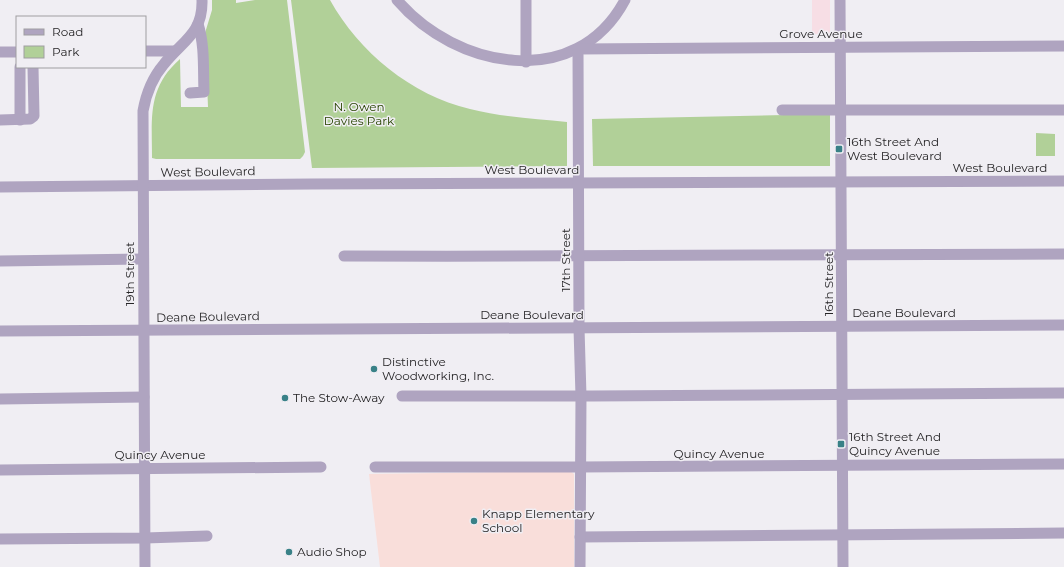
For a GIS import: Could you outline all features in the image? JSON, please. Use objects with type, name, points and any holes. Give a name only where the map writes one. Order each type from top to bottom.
[{"type":"street","name":"19th Street","points":[[145,567],[142,125],[145,103],[153,79],[162,65],[188,40],[198,24],[201,14],[202,0]]},
{"type":"street","points":[[397,0],[425,26],[451,42],[480,54],[526,62],[555,58],[578,49],[605,28],[615,17],[625,0]]},
{"type":"street","points":[[526,0],[526,62]]},
{"type":"street","name":"16th Street","points":[[840,0],[844,567]]},
{"type":"street","points":[[190,93],[204,92],[203,46],[202,36],[198,24]]},
{"type":"street","name":"Grove Avenue","points":[[578,49],[1064,46]]},
{"type":"street","name":"17th Street","points":[[578,49],[579,328],[581,396],[580,567]]},
{"type":"street","points":[[146,51],[175,51]]},
{"type":"street","points":[[0,52],[16,52]]},
{"type":"street","points":[[20,68],[20,120]]},
{"type":"street","points":[[0,120],[30,120],[34,116],[33,68]]},
{"type":"street","points":[[782,110],[1064,110]]},
{"type":"street","name":"West Boulevard","points":[[0,187],[312,184],[1064,181]]},
{"type":"street","points":[[344,256],[579,257],[842,254],[1064,254]]},
{"type":"street","points":[[0,261],[143,260]]},
{"type":"street","name":"Deane Boulevard","points":[[0,331],[1064,325]]},
{"type":"street","points":[[402,396],[1064,393]]},
{"type":"street","points":[[0,398],[144,397]]},
{"type":"street","name":"Quincy Avenue","points":[[375,467],[580,468],[1064,464]]},
{"type":"street","name":"Quincy Avenue","points":[[0,470],[320,467]]},
{"type":"street","points":[[580,537],[1064,533]]},
{"type":"street","points":[[0,539],[207,536]]},
{"type":"shaded area","points":[[812,0],[830,0],[830,34],[812,34]]},
{"type":"shaded area","name":"Knapp Elementary School","points":[[570,471],[574,474],[574,567],[380,567],[369,474]]},
{"type":"green space","points":[[212,0],[236,0],[236,3],[255,0],[287,0],[305,152],[300,159],[152,158],[152,117],[157,93],[169,70],[180,59],[181,107],[208,107],[205,33],[212,10]]},
{"type":"green space","name":"N. Owen Davies Park","points":[[291,0],[330,0],[342,19],[371,54],[407,82],[427,93],[448,102],[482,112],[567,122],[567,166],[312,168]]},
{"type":"green space","points":[[830,114],[830,166],[593,166],[592,119]]},
{"type":"green space","points":[[1036,133],[1055,134],[1055,156],[1036,156]]},
{"type":"place","name":"16th Street And West Boulevard","points":[[839,149]]},
{"type":"place","name":"Distinctive Woodworking, Inc.","points":[[374,369]]},
{"type":"place","name":"The Stow-Away","points":[[285,398]]},
{"type":"place","name":"16th Street And Quincy Avenue","points":[[841,444]]},
{"type":"place","name":"Knapp Elementary School","points":[[474,521]]},
{"type":"place","name":"Audio Shop","points":[[289,552]]}]
